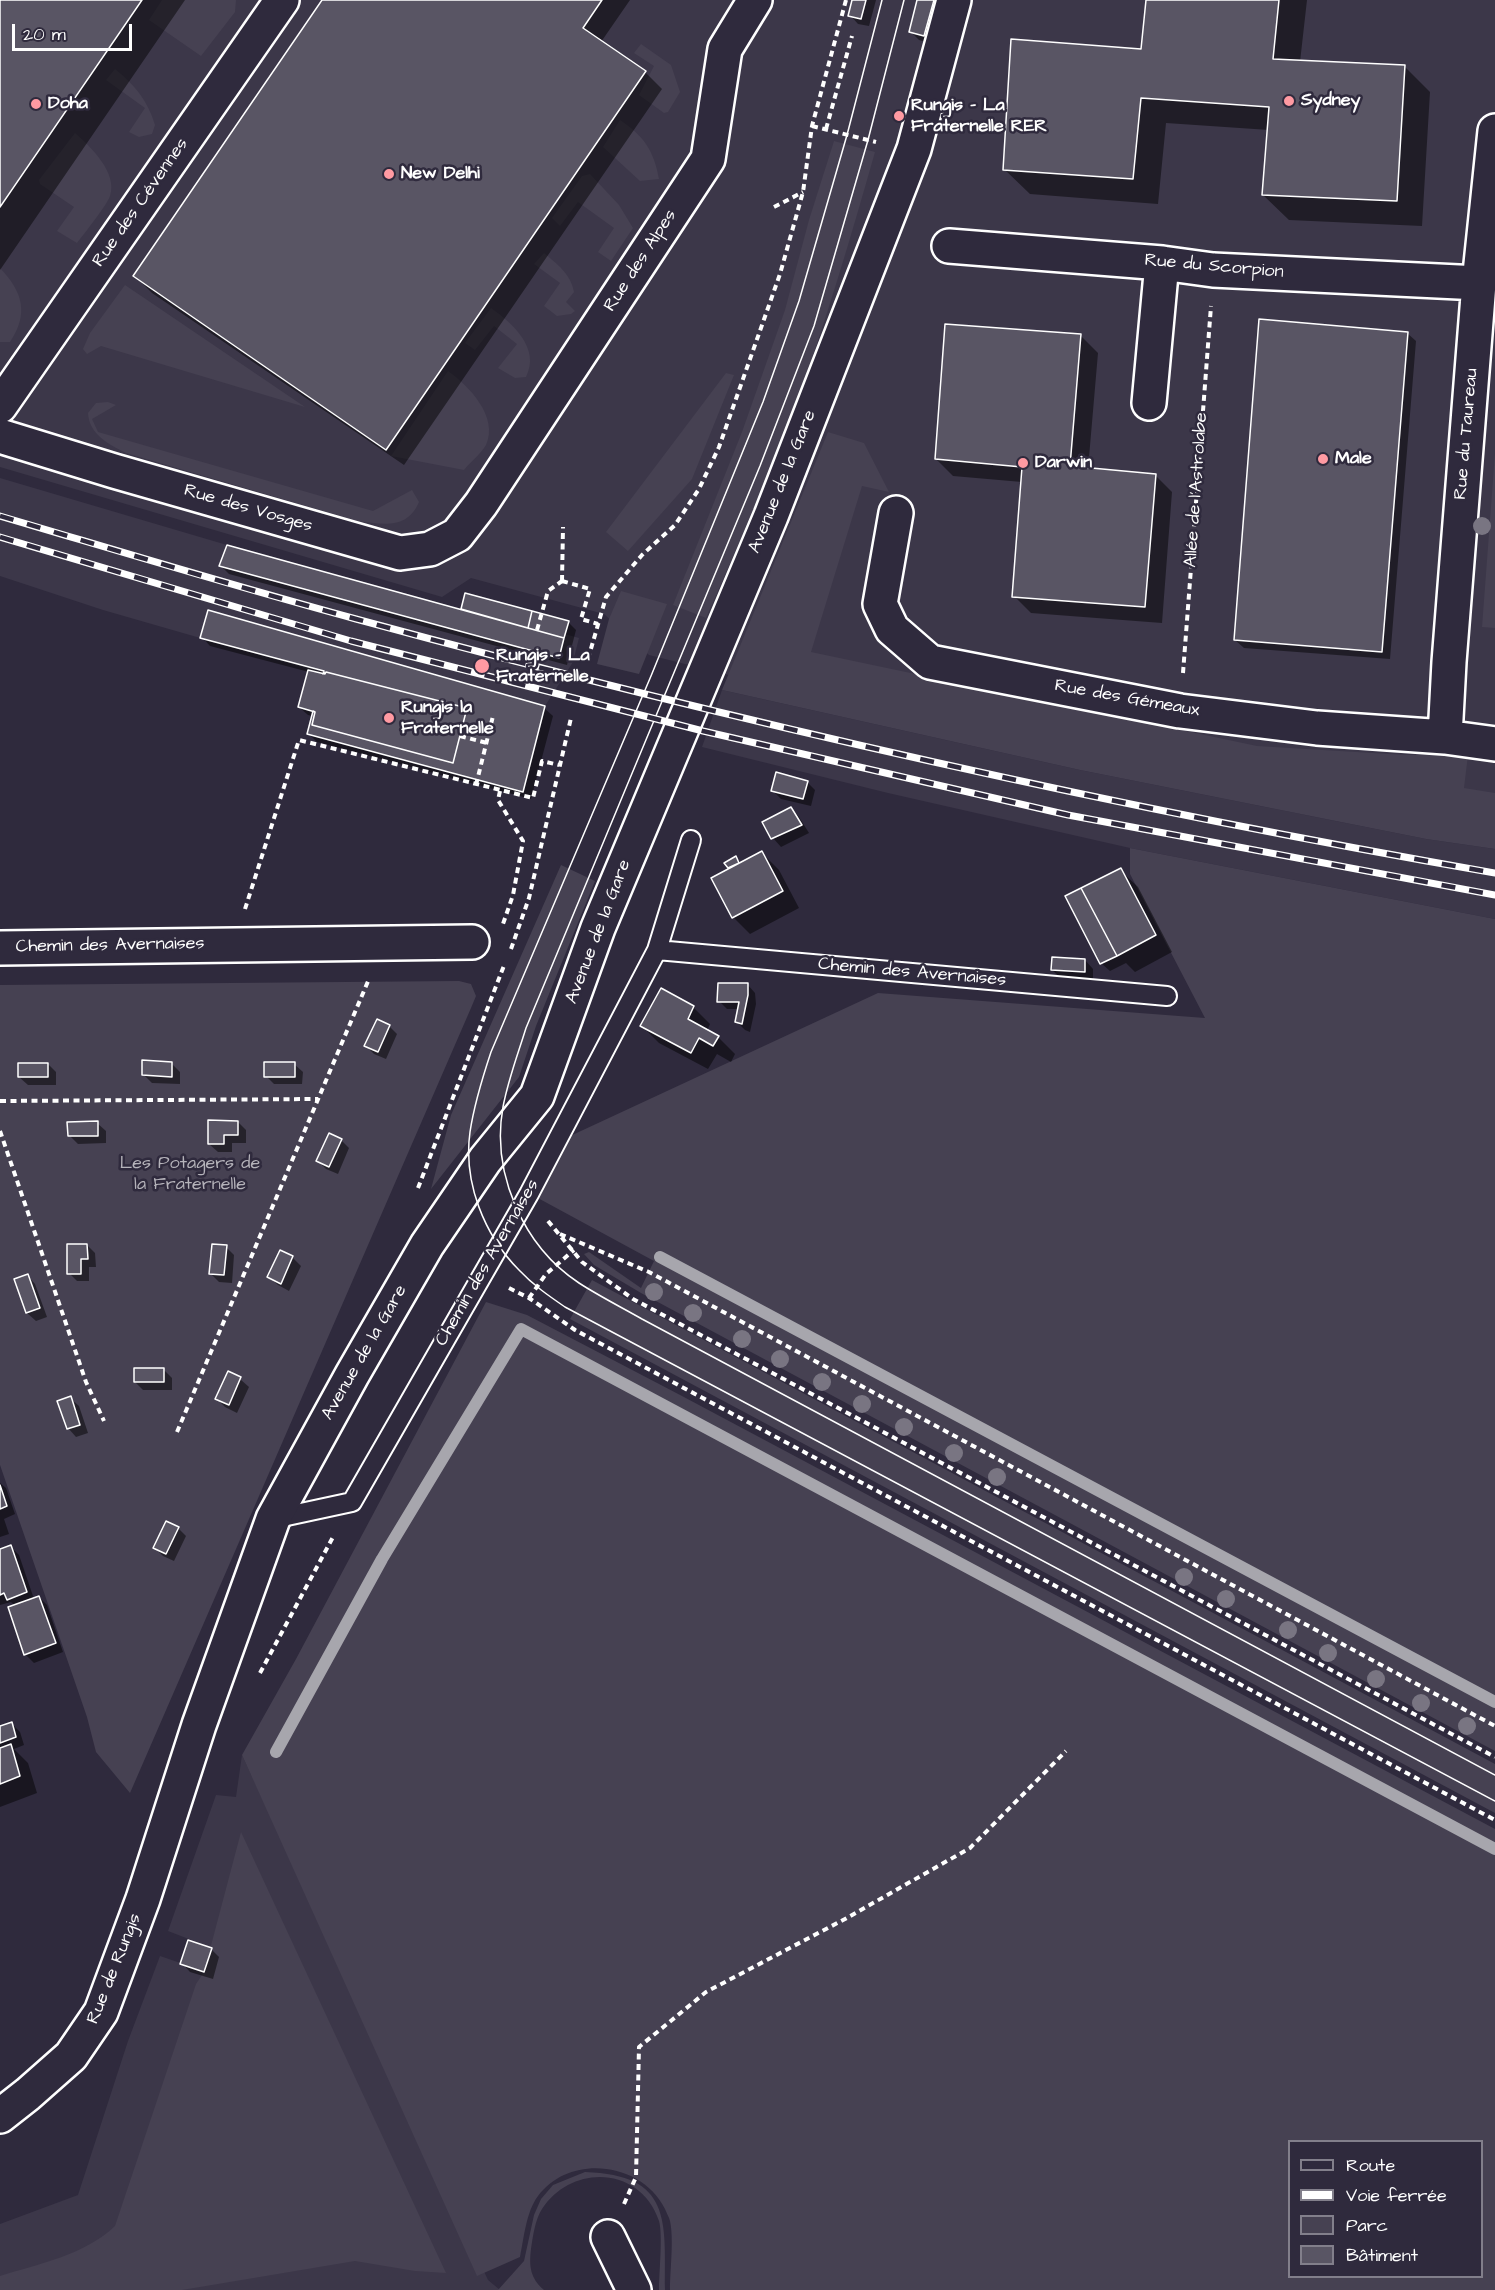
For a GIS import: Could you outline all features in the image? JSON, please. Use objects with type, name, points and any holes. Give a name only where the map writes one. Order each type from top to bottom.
[{"type":"street","name":"Rue des Cévennes","points":[[0,406],[282,0]]},
{"type":"street","name":"Rue des Alpes","points":[[481,504],[708,159],[726,49],[755,0]]},
{"type":"street","name":"Avenue de la Gare","points":[[167,1824],[199,1725],[273,1519],[427,1245],[485,1160],[537,1096],[598,928],[771,516],[914,149],[954,0]]},
{"type":"street","name":"Rue du Taureau","points":[[1445,737],[1479,283],[1495,131]]},
{"type":"street","name":"Rue du Scorpion","points":[[949,246],[1162,263],[1213,270],[1479,283]]},
{"type":"street","points":[[1149,403],[1162,263]]},
{"type":"street","name":"Rue des Vosges","points":[[0,436],[400,553],[430,549],[457,535],[481,504]]},
{"type":"street","name":"Rue des Gémeaux","points":[[896,513],[880,604],[892,629],[930,662],[1180,711],[1317,728],[1445,737],[1495,744]]},
{"type":"street","name":"Chemin des Avernaises","points":[[0,948],[472,942]]},
{"type":"street","name":"Rue de Rungis","points":[[0,2116],[71,2056],[101,2012],[143,1899],[167,1824]]},
{"type":"street","points":[[608,2237],[634,2290]]},
{"type":"lane","name":"Chemin des Avernaises","points":[[352,1502],[529,1194],[657,950],[691,840]]},
{"type":"lane","name":"Chemin des Avernaises","points":[[657,950],[1167,996]]},
{"type":"lane","points":[[273,1519],[352,1502]]},
{"type":"path","points":[[588,658],[606,597],[642,555],[675,525],[699,489],[719,447],[780,274],[803,192],[812,126],[846,0]]},
{"type":"path","points":[[826,129],[852,36]]},
{"type":"path","points":[[812,126],[885,145]]},
{"type":"path","points":[[774,207],[803,192]]},
{"type":"path","name":"Allée de l'Astrolabe","points":[[1180,711],[1213,270]]},
{"type":"path","points":[[562,527],[562,581]]},
{"type":"path","points":[[562,581],[590,589],[582,619],[598,624]]},
{"type":"path","points":[[537,630],[548,591],[562,581]]},
{"type":"path","points":[[476,785],[493,716]]},
{"type":"path","points":[[415,1195],[529,898],[571,718]]},
{"type":"path","points":[[460,736],[487,743]]},
{"type":"path","points":[[234,944],[299,740],[533,798],[542,761],[559,765]]},
{"type":"path","points":[[500,790],[498,800],[523,841],[513,895],[502,927]]},
{"type":"path","points":[[177,1432],[370,976]]},
{"type":"path","points":[[0,1101],[318,1099]]},
{"type":"path","points":[[0,1131],[86,1382],[105,1421]]},
{"type":"path","points":[[529,1194],[556,1232],[574,1250],[582,1262],[633,1299],[1495,1757]]},
{"type":"path","points":[[556,1232],[649,1272],[1495,1726]]},
{"type":"path","points":[[529,1298],[546,1274],[574,1250]]},
{"type":"path","points":[[481,1274],[529,1298],[575,1330],[1495,1820]]},
{"type":"path","points":[[256,1681],[352,1502]]},
{"type":"path","points":[[608,2237],[636,2177],[639,2047],[706,1992],[845,1919],[970,1848],[1066,1751]]},
{"type":"shaded area","points":[[0,0],[1495,0],[1495,821],[729,675],[649,655],[604,614],[471,578],[442,597],[0,467]]},
{"type":"shaded area","points":[[0,478],[227,545],[460,609],[465,593],[569,621],[565,634],[579,638],[573,662],[545,706],[523,792],[307,734],[313,711],[298,707],[308,669],[103,610],[0,576]]},
{"type":"shaded area","points":[[722,690],[1080,770],[1426,839],[1495,849],[1495,919],[1130,848],[888,793],[702,747]]},
{"type":"shaded area","points":[[242,1755],[488,2280],[500,2290],[0,2290],[0,2224],[78,2195],[128,2041],[160,1956],[204,1971],[212,1948],[168,1931],[216,1795],[236,1797]]},
{"type":"green space","points":[[162,0],[236,0],[235,12],[201,56],[149,20]]},
{"type":"green space","points":[[641,44],[671,65],[680,92],[668,112],[664,113],[639,95],[654,66],[634,53]]},
{"type":"green space","points":[[115,69],[135,87],[145,101],[155,125],[152,134],[139,137],[129,132],[145,108],[106,80]]},
{"type":"green space","points":[[620,120],[636,132],[647,145],[659,179],[640,181],[603,147]]},
{"type":"green space","points":[[75,133],[102,161],[110,178],[111,187],[105,206],[77,243],[57,231],[74,207],[40,184],[39,180]]},
{"type":"green space","points":[[834,141],[875,152],[838,279],[796,404],[764,485],[706,618],[673,605],[742,432],[785,310],[809,220]]},
{"type":"green space","points":[[590,174],[619,205],[633,228],[611,261],[598,252],[614,228],[578,202],[560,226],[552,218],[582,176]]},
{"type":"green space","points":[[544,253],[563,270],[570,280],[574,292],[566,302],[575,311],[571,314],[557,316],[544,306],[560,283],[534,264]]},
{"type":"green space","points":[[0,268],[14,286],[21,304],[20,322],[10,342],[0,342]]},
{"type":"green space","points":[[125,285],[305,407],[101,346],[87,354],[83,349],[90,333]]},
{"type":"green space","points":[[491,308],[515,329],[527,346],[530,366],[526,377],[515,378],[498,368],[517,344],[494,326],[475,350],[465,343]]},
{"type":"green space","points":[[448,371],[473,394],[485,413],[489,434],[484,448],[464,470],[391,456]]},
{"type":"green space","points":[[726,373],[734,375],[692,479],[628,551],[606,532]]},
{"type":"green space","points":[[108,402],[116,405],[92,419],[98,432],[373,511],[412,490],[419,502],[414,511],[401,521],[385,524],[357,521],[126,453],[101,438],[89,420],[88,413],[96,403]]},
{"type":"green space","points":[[828,432],[864,443],[889,492],[862,486],[811,652],[1257,746],[1406,755],[1468,755],[1464,788],[1495,793],[1495,849],[1426,839],[1080,770],[722,690]]},
{"type":"green space","points":[[1495,453],[1495,628],[1482,627]]},
{"type":"green space","points":[[621,591],[667,604],[639,674],[597,664],[609,619]]},
{"type":"green space","points":[[1130,848],[1495,919],[1495,1751],[641,1293],[594,1265],[584,1254],[589,1252],[641,1288],[654,1261],[536,1197],[568,1137],[878,993],[1205,1018],[1130,874]]},
{"type":"green space","points":[[561,865],[595,881],[536,1026],[519,1077],[431,1189],[451,1115]]},
{"type":"green space","name":"Les Potagers de la Fraternelle","points":[[459,981],[471,984],[476,996],[130,1793],[96,1752],[87,1717],[0,1465],[0,985]]},
{"type":"green space","points":[[592,1280],[1495,1764],[1495,1813],[570,1319]]},
{"type":"green space","points":[[486,1302],[527,1315],[1495,1829],[1495,2290],[670,2290],[672,2237],[670,2221],[665,2209],[654,2193],[640,2181],[623,2173],[605,2169],[586,2169],[568,2173],[552,2182],[534,2202],[526,2225],[520,2257],[477,2276],[242,1755],[296,1659]]},
{"type":"green space","points":[[241,1832],[446,2273],[415,2271],[355,2261],[182,2290],[0,2290],[0,2276],[45,2263],[75,2251],[103,2236],[115,2226],[196,1984],[204,1972]]},
{"type":"green space","points":[[585,2172],[613,2175],[634,2182],[649,2192],[658,2206],[663,2223],[665,2290],[659,2290],[660,2227],[650,2203],[637,2189],[622,2181],[605,2177],[587,2178],[570,2184],[555,2194],[542,2209],[536,2223],[530,2261],[533,2276],[544,2290],[498,2290],[524,2261],[534,2215],[541,2199],[553,2185]]},
{"type":"building","name":"Doha","points":[[0,0],[142,0],[0,207]]},
{"type":"building","name":"New Delhi","points":[[322,0],[602,0],[583,28],[646,71],[386,450],[133,276]]},
{"type":"building","points":[[852,0],[866,0],[861,19],[848,16]]},
{"type":"building","points":[[917,0],[934,0],[924,36],[909,32]]},
{"type":"building","name":"Sydney","points":[[1146,0],[1279,0],[1273,59],[1405,65],[1397,201],[1262,195],[1269,107],[1141,98],[1133,179],[1003,170],[1011,39],[1141,49]]},
{"type":"building","name":"Male","points":[[1259,319],[1408,332],[1382,652],[1234,640]]},
{"type":"building","name":"Darwin","points":[[945,324],[1081,334],[1070,466],[1156,474],[1145,607],[1012,597],[1022,467],[935,459]]},
{"type":"building","points":[[227,545],[564,638],[559,658],[219,566]]},
{"type":"building","points":[[465,593],[532,611],[528,628],[461,609]]},
{"type":"building","points":[[208,610],[545,706],[523,792],[307,734],[313,711],[315,712],[312,725],[453,763],[467,708],[326,672],[323,674],[324,671],[200,638]]},
{"type":"building","points":[[532,611],[569,621],[564,638],[528,628]]},
{"type":"building","name":"Rungis la Fraternelle","points":[[308,670],[325,674],[326,672],[467,708],[453,763],[312,725],[315,712],[298,707]]},
{"type":"building","points":[[776,772],[808,781],[803,799],[771,791]]},
{"type":"building","points":[[791,807],[802,825],[771,839],[762,822]]},
{"type":"building","points":[[762,851],[783,891],[732,918],[711,878]]},
{"type":"building","points":[[736,856],[739,863],[728,868],[724,863]]},
{"type":"building","points":[[1121,868],[1156,935],[1117,956],[1081,888]]},
{"type":"building","points":[[1081,888],[1117,956],[1100,964],[1065,896]]},
{"type":"building","points":[[1052,957],[1085,959],[1085,972],[1051,970]]},
{"type":"building","points":[[718,983],[748,983],[742,1024],[735,1022],[739,1002],[717,1002]]},
{"type":"building","points":[[661,988],[694,1006],[688,1019],[719,1036],[713,1046],[699,1038],[691,1053],[640,1026]]},
{"type":"building","points":[[377,1019],[390,1025],[378,1052],[364,1046]]},
{"type":"building","points":[[142,1060],[172,1062],[172,1077],[142,1075]]},
{"type":"building","points":[[264,1062],[295,1062],[295,1077],[264,1077]]},
{"type":"building","points":[[18,1063],[48,1063],[48,1077],[18,1077]]},
{"type":"building","points":[[208,1120],[238,1121],[238,1135],[224,1135],[224,1144],[208,1144]]},
{"type":"building","points":[[98,1121],[98,1136],[68,1136],[67,1122]]},
{"type":"building","points":[[329,1133],[342,1139],[329,1167],[316,1161]]},
{"type":"building","points":[[67,1244],[87,1244],[88,1259],[81,1259],[81,1274],[67,1274]]},
{"type":"building","points":[[212,1244],[227,1245],[224,1275],[209,1274]]},
{"type":"building","points":[[280,1250],[293,1256],[281,1284],[267,1277]]},
{"type":"building","points":[[28,1274],[40,1308],[26,1313],[14,1279]]},
{"type":"building","points":[[134,1368],[164,1368],[164,1382],[134,1382]]},
{"type":"building","points":[[228,1371],[241,1377],[229,1405],[215,1399]]},
{"type":"building","points":[[71,1396],[80,1425],[67,1429],[57,1401]]},
{"type":"building","points":[[0,1485],[7,1506],[0,1509]]},
{"type":"building","points":[[166,1521],[179,1527],[166,1554],[153,1548]]},
{"type":"building","points":[[11,1545],[27,1592],[7,1600],[4,1593],[0,1595],[0,1549]]},
{"type":"building","points":[[39,1596],[56,1643],[24,1655],[8,1607]]},
{"type":"building","points":[[12,1722],[16,1737],[0,1743],[0,1726]]},
{"type":"building","points":[[11,1744],[20,1776],[0,1784],[0,1748]]},
{"type":"building","points":[[188,1940],[212,1948],[204,1972],[180,1964]]},
{"type":"waterway","points":[[660,1257],[1495,1702]]},
{"type":"waterway","points":[[276,1752],[382,1559],[521,1329],[1495,1849]]},
{"type":"tram line","points":[[882,0],[847,135],[799,301],[763,402],[651,676],[491,1052],[470,1132],[470,1170],[479,1207],[496,1241],[519,1270],[565,1307],[1495,1801]]},
{"type":"tram line","points":[[904,0],[868,140],[814,326],[760,466],[526,1028],[503,1107],[502,1157],[507,1182],[527,1228],[542,1249],[559,1268],[587,1288],[1495,1775]]},
{"type":"railway","points":[[0,516],[356,619],[781,727],[1065,791],[1495,873]]},
{"type":"railway","points":[[0,537],[351,641],[703,731],[1068,815],[1495,895]]},
{"type":"place","name":"Sydney","points":[[1289,101]]},
{"type":"place","name":"Doha","points":[[36,104]]},
{"type":"place","name":"Rungis - La Fraternelle RER","points":[[899,116]]},
{"type":"place","name":"New Delhi","points":[[389,174]]},
{"type":"place","name":"Male","points":[[1323,459]]},
{"type":"place","name":"Darwin","points":[[1023,463]]},
{"type":"place","name":"Rungis - La Fraternelle","points":[[482,666]]},
{"type":"place","name":"Rungis la Fraternelle","points":[[389,718]]}]
